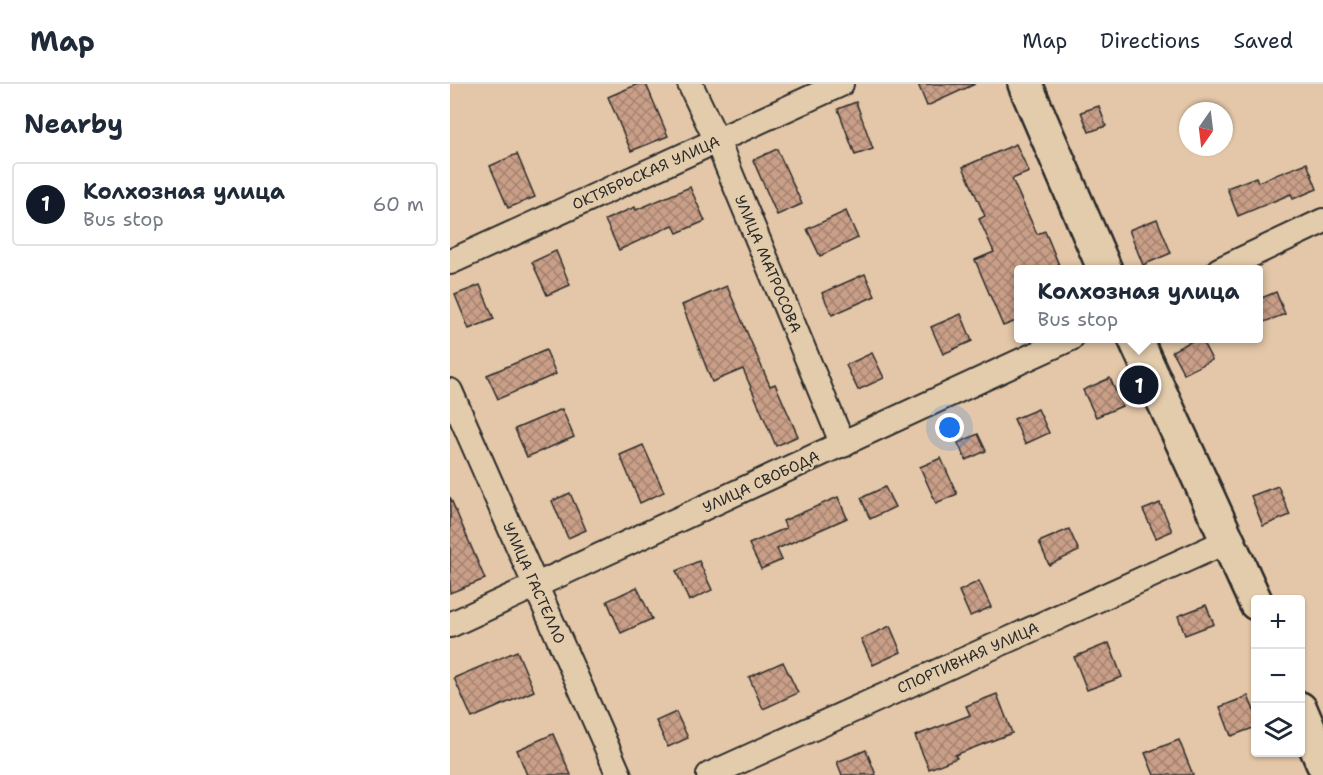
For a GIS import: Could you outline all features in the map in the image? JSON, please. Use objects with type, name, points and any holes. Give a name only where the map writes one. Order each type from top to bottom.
[{"type":"main road","points":[[1025,84],[1103,265]]},
{"type":"main road","points":[[1137,343],[1252,595]]},
{"type":"main road","points":[[1305,721],[1323,763]]},
{"type":"street","name":"УЛИЦА МАТРОСОВА","points":[[690,84],[717,141],[843,445]]},
{"type":"street","name":"ОКТЯБРЬСКАЯ УЛИЦА","points":[[450,262],[841,84]]},
{"type":"street","points":[[1230,265],[1323,221]]},
{"type":"street","name":"УЛИЦА СВОБОДА","points":[[450,625],[1062,343]]},
{"type":"street","name":"УЛИЦА ГАСТЕЛЛО","points":[[450,391],[619,775]]},
{"type":"street","name":"СПОРТИВНАЯ УЛИЦА","points":[[709,775],[1227,541]]},
{"type":"building","points":[[638,84],[646,84],[668,136],[631,151],[608,97]]},
{"type":"building","points":[[918,84],[975,84],[927,106]]},
{"type":"building","points":[[856,102],[873,149],[855,155],[838,109]]},
{"type":"building","points":[[1099,106],[1106,126],[1089,132],[1081,112]]},
{"type":"building","points":[[1016,144],[1029,172],[1012,179],[1037,234],[1045,231],[1059,265],[1014,265],[1014,322],[1003,326],[975,260],[994,252],[979,219],[985,216],[963,167]]},
{"type":"building","points":[[777,149],[802,204],[777,215],[753,160]]},
{"type":"building","points":[[517,154],[535,197],[508,208],[490,166]]},
{"type":"building","points":[[1307,163],[1317,189],[1293,199],[1291,194],[1238,216],[1227,188],[1256,177],[1258,182]]},
{"type":"building","points":[[690,187],[705,221],[677,233],[673,225],[619,250],[605,220],[635,207],[636,210]]},
{"type":"building","points":[[846,211],[858,238],[820,256],[807,229]]},
{"type":"building","points":[[1157,219],[1171,253],[1143,265],[1129,230]]},
{"type":"building","points":[[556,251],[570,285],[547,295],[532,262]]},
{"type":"building","points":[[865,274],[875,296],[832,315],[822,293]]},
{"type":"building","points":[[480,285],[494,319],[469,329],[455,295]]},
{"type":"building","points":[[727,286],[770,386],[775,384],[798,436],[776,446],[743,369],[712,382],[682,305]]},
{"type":"building","points":[[1276,292],[1285,314],[1263,322],[1263,297]]},
{"type":"building","points":[[961,314],[972,341],[943,354],[931,327]]},
{"type":"building","points":[[1188,343],[1203,343],[1212,360],[1184,374],[1172,351]]},
{"type":"building","points":[[546,350],[556,374],[498,399],[487,375]]},
{"type":"building","points":[[872,353],[884,378],[858,390],[846,365]]},
{"type":"building","points":[[1110,378],[1122,406],[1096,417],[1083,390]]},
{"type":"building","points":[[562,409],[574,437],[527,457],[515,429]]},
{"type":"building","points":[[1038,409],[1049,433],[1025,444],[1014,419]]},
{"type":"building","points":[[978,434],[986,451],[966,460],[958,443]]},
{"type":"building","points":[[643,445],[664,492],[640,503],[620,455]]},
{"type":"building","points":[[941,458],[957,494],[936,503],[920,467]]},
{"type":"building","points":[[1278,486],[1290,515],[1263,526],[1251,496]]},
{"type":"building","points":[[885,487],[895,507],[870,519],[861,498]]},
{"type":"building","points":[[570,493],[586,530],[568,538],[552,501]]},
{"type":"building","points":[[450,497],[485,579],[450,593]]},
{"type":"building","points":[[838,497],[847,518],[777,549],[782,560],[761,569],[749,544],[786,528],[783,521]]},
{"type":"building","points":[[1160,503],[1172,531],[1156,538],[1143,510]]},
{"type":"building","points":[[1069,529],[1079,551],[1049,565],[1039,542]]},
{"type":"building","points":[[699,561],[712,590],[689,601],[676,571]]},
{"type":"building","points":[[979,581],[991,607],[970,616],[959,591]]},
{"type":"building","points":[[637,587],[652,619],[621,633],[607,601]]},
{"type":"building","points":[[1206,605],[1214,624],[1185,635],[1178,616]]},
{"type":"building","points":[[890,626],[901,652],[873,665],[861,639]]},
{"type":"building","points":[[1109,643],[1122,677],[1087,690],[1074,657]]},
{"type":"building","points":[[517,651],[534,691],[472,718],[454,678]]},
{"type":"building","points":[[783,662],[798,693],[763,709],[749,677]]},
{"type":"building","points":[[997,694],[1012,733],[955,755],[957,758],[929,769],[915,736],[970,715],[966,706]]},
{"type":"building","points":[[1248,696],[1251,703],[1251,729],[1231,736],[1220,707]]},
{"type":"building","points":[[676,712],[688,738],[668,747],[656,721]]},
{"type":"building","points":[[553,734],[571,775],[527,775],[517,750]]},
{"type":"building","points":[[1179,740],[1193,775],[1154,775],[1145,753]]},
{"type":"building","points":[[866,750],[876,775],[842,775],[837,762]]},
{"type":"place","name":"Колхозная улица","points":[[1139,385]]}]
